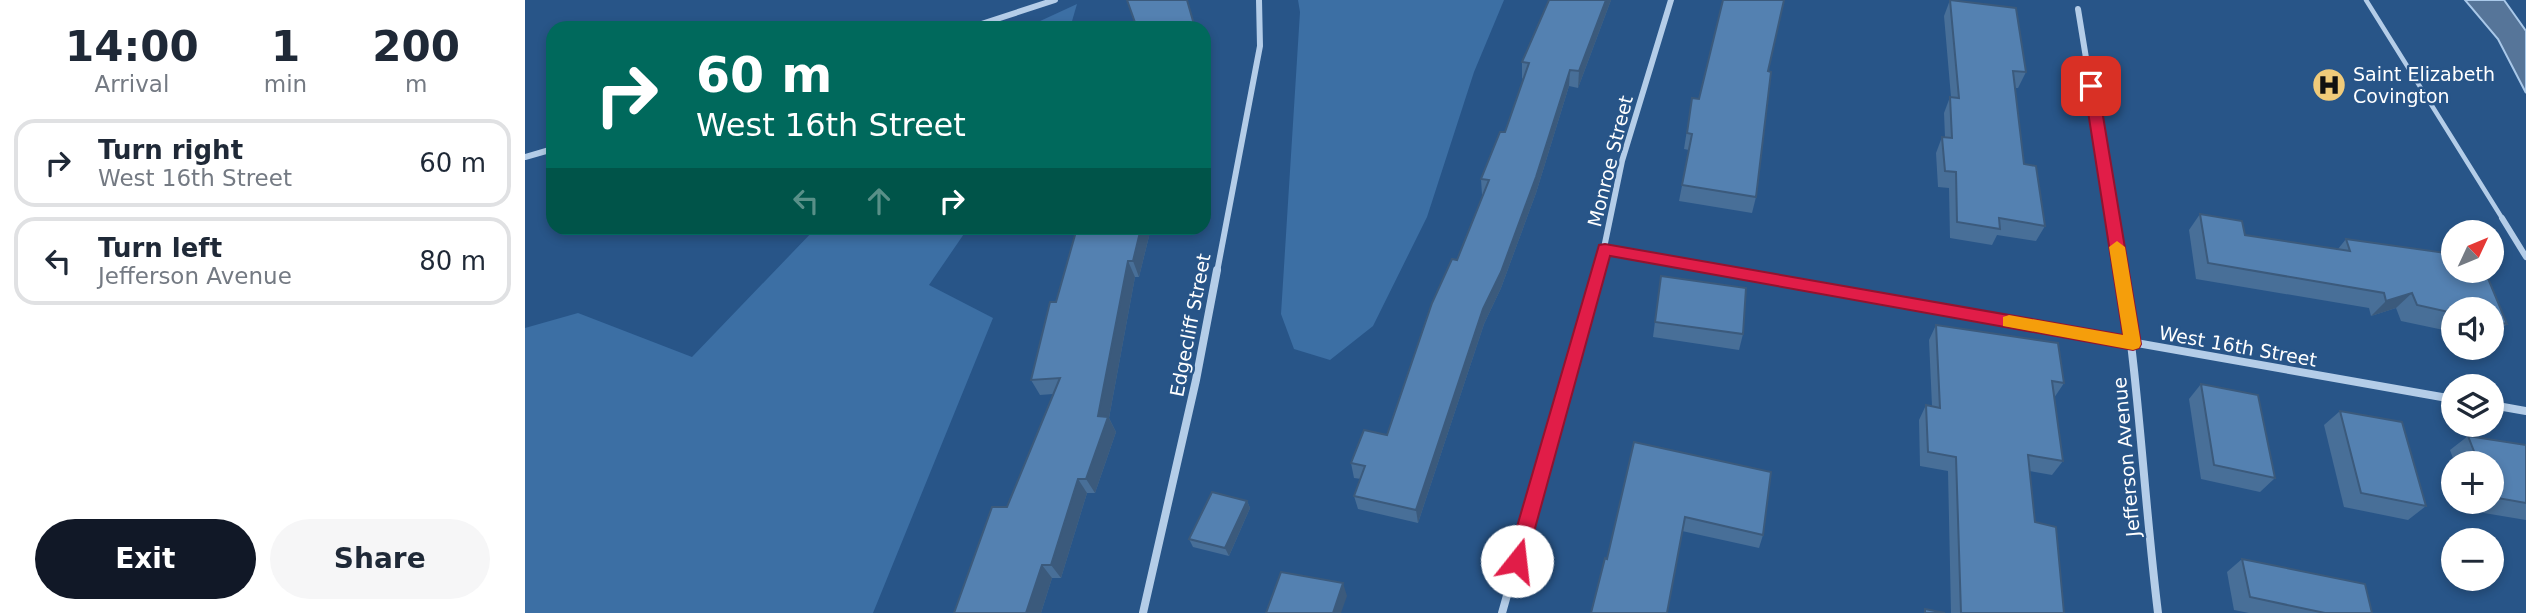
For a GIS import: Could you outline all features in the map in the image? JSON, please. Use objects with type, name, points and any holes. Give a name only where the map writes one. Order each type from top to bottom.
[{"type":"street","points":[[990,21],[1055,0]]},
{"type":"street","name":"Edgecliff Street","points":[[1143,613],[1196,380],[1258,60],[1259,0]]},
{"type":"street","name":"Monroe Street","points":[[1502,613],[1605,249],[1622,161],[1671,0]]},
{"type":"street","name":"Jefferson Avenue","points":[[2078,9],[2133,344],[2144,496],[2158,613]]},
{"type":"street","points":[[525,157],[546,151]]},
{"type":"street","points":[[2503,218],[2526,257]]},
{"type":"street","name":"West 16th Street","points":[[1605,249],[2441,397]]},
{"type":"street","points":[[2504,407],[2526,411]]},
{"type":"lane","points":[[2366,0],[2503,218]]},
{"type":"shaded area","points":[[1298,0],[1504,0],[1474,72],[1427,217],[1373,326],[1330,360],[1294,349],[1281,314],[1300,12]]},
{"type":"shaded area","points":[[2465,0],[2504,0],[2526,31],[2526,93],[2498,39]]},
{"type":"shaded area","points":[[1077,4],[1072,21],[1040,21]]},
{"type":"shaded area","points":[[809,235],[963,235],[929,285],[993,318],[873,613],[525,613],[525,328],[578,313],[692,357]]},
{"type":"building","points":[[1127,0],[1187,0],[1193,21],[1134,21]]},
{"type":"building","points":[[1549,0],[1606,0],[1579,71],[1570,70],[1536,177],[1501,272],[1483,309],[1416,510],[1354,496],[1365,466],[1351,463],[1364,430],[1387,435],[1432,303],[1452,259],[1457,260],[1489,180],[1481,179],[1500,132],[1505,132],[1529,63],[1522,62]]},
{"type":"building","points":[[1723,0],[1784,0],[1768,71],[1771,72],[1756,197],[1682,185],[1692,134],[1687,133],[1692,98],[1699,99]]},
{"type":"building","points":[[1950,0],[2016,8],[2026,72],[2013,71],[2024,164],[2036,166],[2045,226],[1999,218],[2000,229],[1957,222],[1956,172],[1945,171],[1942,137],[1952,138],[1950,97],[1959,98]]},
{"type":"building","points":[[2200,214],[2242,221],[2245,235],[2350,251],[2346,239],[2441,252],[2441,284],[2490,284],[2496,297],[2441,297],[2441,310],[2417,305],[2412,293],[2386,301],[2384,293],[2208,263]]},
{"type":"building","points":[[1075,235],[1139,235],[1133,261],[1128,261],[1098,416],[1108,417],[1086,479],[1078,479],[1051,565],[1042,565],[1026,613],[954,613],[992,507],[1007,507],[1060,378],[1031,380],[1050,302],[1056,302]]},
{"type":"building","points":[[1661,276],[1746,288],[1743,334],[1655,322]]},
{"type":"building","points":[[1936,325],[2058,343],[2064,383],[2052,381],[2063,461],[2028,455],[2035,522],[2056,527],[2064,613],[1961,613],[1956,457],[1928,452],[1926,405],[1940,408]]},
{"type":"building","points":[[2201,384],[2258,395],[2275,478],[2214,465]]},
{"type":"building","points":[[2340,411],[2402,422],[2426,506],[2361,493]]},
{"type":"building","points":[[2468,437],[2526,445],[2526,503],[2504,499],[2504,451],[2474,451]]},
{"type":"building","points":[[1634,442],[1771,472],[1763,535],[1685,517],[1667,613],[1591,613],[1605,558],[1607,559]]},
{"type":"building","points":[[1212,492],[1247,501],[1225,548],[1189,539]]},
{"type":"building","points":[[2242,559],[2365,584],[2372,613],[2325,613],[2250,597]]},
{"type":"building","points":[[1281,572],[1343,583],[1333,613],[1266,613]]},
{"type":"building","points":[[1925,609],[1945,613],[1925,613]]},
{"type":"slow traffic","points":[[2009,322],[2133,344],[2117,247]]},
{"type":"place","name":"Saint Elizabeth Covington","points":[[2329,85]]},
{"type":"route","points":[[1517,561],[1605,249],[2133,344],[2091,86]]}]
